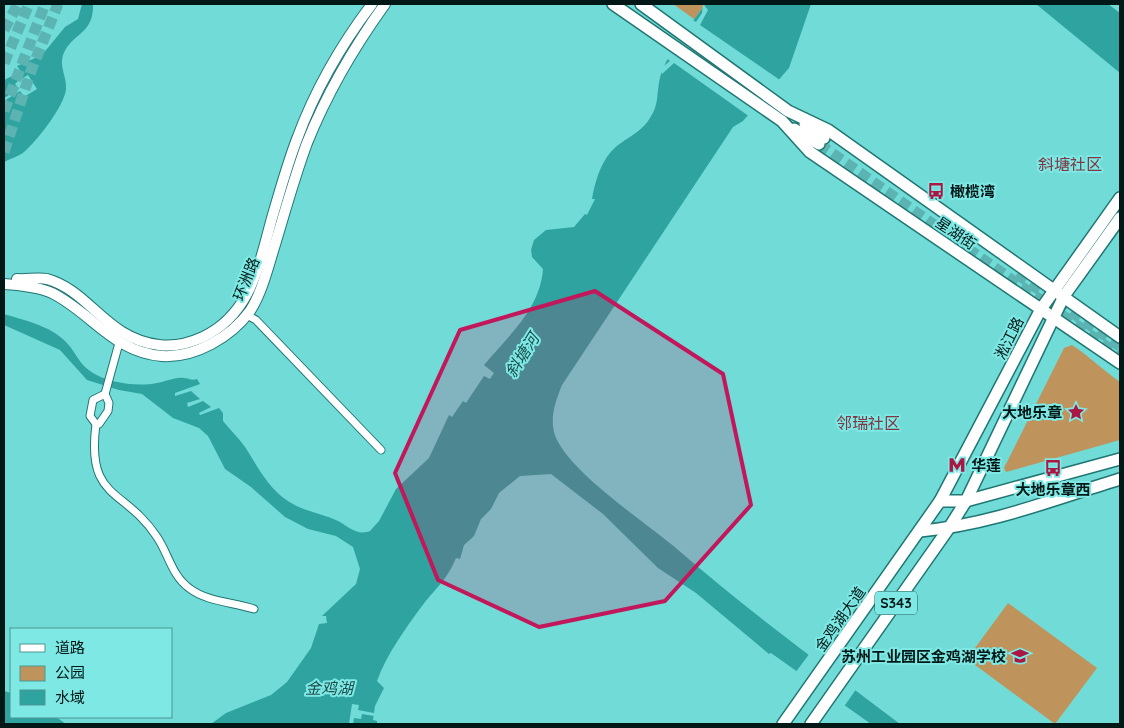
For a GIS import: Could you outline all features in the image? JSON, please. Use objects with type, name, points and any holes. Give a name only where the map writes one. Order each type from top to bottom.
[{"type":"main road","name":"星湖街","points":[[613,4],[757,105],[828,130],[1120,336]]},
{"type":"main road","name":"星湖街","points":[[641,4],[767,94],[810,152],[1120,363]]},
{"type":"main road","name":"星湖街","points":[[785,116],[821,141]]},
{"type":"main road","name":"淞江路","points":[[966,501],[1055,318],[1060,292],[1120,198]]},
{"type":"main road","name":"淞江路","points":[[940,501],[1041,308],[1060,292],[1120,218]]},
{"type":"main road","points":[[940,501],[966,501],[1120,460]]},
{"type":"main road","points":[[920,531],[949,528],[990,520],[1120,479]]},
{"type":"main road","name":"金鸡湖大道","points":[[783,724],[940,501]]},
{"type":"main road","name":"S343","points":[[811,724],[966,501]]},
{"type":"street","name":"环洲路","points":[[4,284],[28,284],[46,279],[80,298],[114,328],[136,340],[159,345],[177,345],[196,340],[226,323],[243,304],[250,292],[287,168],[309,109],[340,51],[372,4]]},
{"type":"street","name":"环洲路","points":[[4,278],[51,292],[76,308],[119,343],[140,352],[162,356],[181,354],[205,347],[222,338],[247,315],[257,297],[268,268],[297,171],[314,127],[350,56],[384,4]]},
{"type":"street","points":[[247,315],[256,320],[381,450]]},
{"type":"street","points":[[96,424],[99,424],[106,416],[109,403],[105,392],[119,343]]},
{"type":"street","points":[[105,392],[93,400],[90,416],[96,424],[94,458],[102,481],[119,500],[145,520],[158,538],[183,583],[200,595],[254,609]]},
{"type":"highlighted area","points":[[595,291],[723,374],[751,505],[665,601],[539,627],[438,580],[395,473],[460,330]]},
{"type":"green space","points":[[673,4],[706,4],[694,19]]},
{"type":"green space","points":[[1072,345],[1120,382],[1120,440],[1006,472],[1004,468],[1064,348]]},
{"type":"green space","points":[[1008,603],[1097,668],[1055,724],[967,659]]},
{"type":"water","points":[[82,4],[93,4],[92,14],[86,28],[67,47],[63,55],[62,64],[66,89],[61,104],[50,122],[29,147],[22,154],[4,162],[4,101],[20,91],[24,97],[37,89],[28,75],[21,79],[17,72],[20,70],[17,66],[42,55],[65,27],[78,19]]},
{"type":"water","points":[[706,4],[811,4],[789,68],[743,121],[733,127],[562,385],[555,405],[553,426],[557,440],[566,454],[579,469],[612,498],[759,617],[900,724],[871,724],[771,653],[769,654],[696,593],[658,568],[603,514],[551,474],[520,476],[499,493],[491,509],[481,519],[474,536],[464,545],[460,559],[456,558],[446,577],[425,602],[386,660],[377,681],[384,688],[375,706],[373,720],[377,721],[377,724],[211,724],[226,713],[271,695],[287,682],[311,648],[319,624],[327,623],[326,616],[322,616],[356,584],[360,569],[353,547],[336,536],[308,529],[285,517],[251,487],[225,469],[208,436],[199,428],[173,418],[142,394],[119,390],[87,380],[60,350],[4,325],[4,314],[37,324],[60,336],[86,368],[97,375],[113,381],[149,384],[180,378],[197,379],[200,384],[175,393],[175,396],[191,391],[200,399],[187,403],[188,407],[203,401],[211,407],[199,413],[200,415],[219,408],[223,413],[223,421],[243,444],[269,483],[281,496],[294,505],[332,518],[353,530],[361,532],[370,531],[379,521],[396,489],[429,458],[449,415],[452,417],[463,401],[466,403],[484,376],[490,379],[494,373],[484,365],[521,322],[536,297],[541,284],[543,269],[532,257],[531,250],[534,240],[546,230],[574,227],[585,214],[587,215],[595,199],[592,199],[601,167],[615,148],[641,129],[650,118],[657,102],[664,66],[681,38]]},
{"type":"water","points":[[1036,4],[1108,4],[1120,13],[1120,73]]},
{"type":"water","points":[[14,75],[18,81],[15,84],[19,89],[4,98],[4,80]]},
{"type":"water","points":[[4,691],[10,693],[10,718],[57,718],[66,724],[4,724]]},
{"type":"pier","points":[[703,4],[708,10],[700,25],[780,80],[750,117],[674,63],[662,74],[660,69],[670,61],[666,58],[691,19],[696,22],[702,13]]},
{"type":"pier","points":[[810,653],[857,688],[843,708],[795,673]]},
{"type":"pier","points":[[352,704],[359,705],[358,710],[374,713],[374,716],[362,714],[361,719],[354,718],[353,724],[349,724]]},
{"type":"tunnel","points":[[4,30],[18,4]]},
{"type":"tunnel","points":[[4,63],[29,4]]},
{"type":"tunnel","points":[[4,111],[45,4]]},
{"type":"tunnel","points":[[4,152],[31,71],[58,4]]},
{"type":"tunnel","points":[[819,144],[1120,356]]},
{"type":"tunnel","points":[[1017,274],[1120,346]]},
{"type":"place","name":"橄榄湾","points":[[936,191]]},
{"type":"place","name":"大地乐章","points":[[1076,412]]},
{"type":"place","name":"华莲","points":[[957,465]]},
{"type":"place","name":"大地乐章西","points":[[1053,468]]},
{"type":"place","name":"苏州工业园区金鸡湖学校","points":[[1020,656]]},
{"type":"district","name":"斜塘社区","points":[[1070,164]]},
{"type":"district","name":"邻瑞社区","points":[[868,423]]},
{"type":"water label","name":"斜塘河","points":[[522,355]]},
{"type":"water label","name":"金鸡湖","points":[[329,688]]}]
